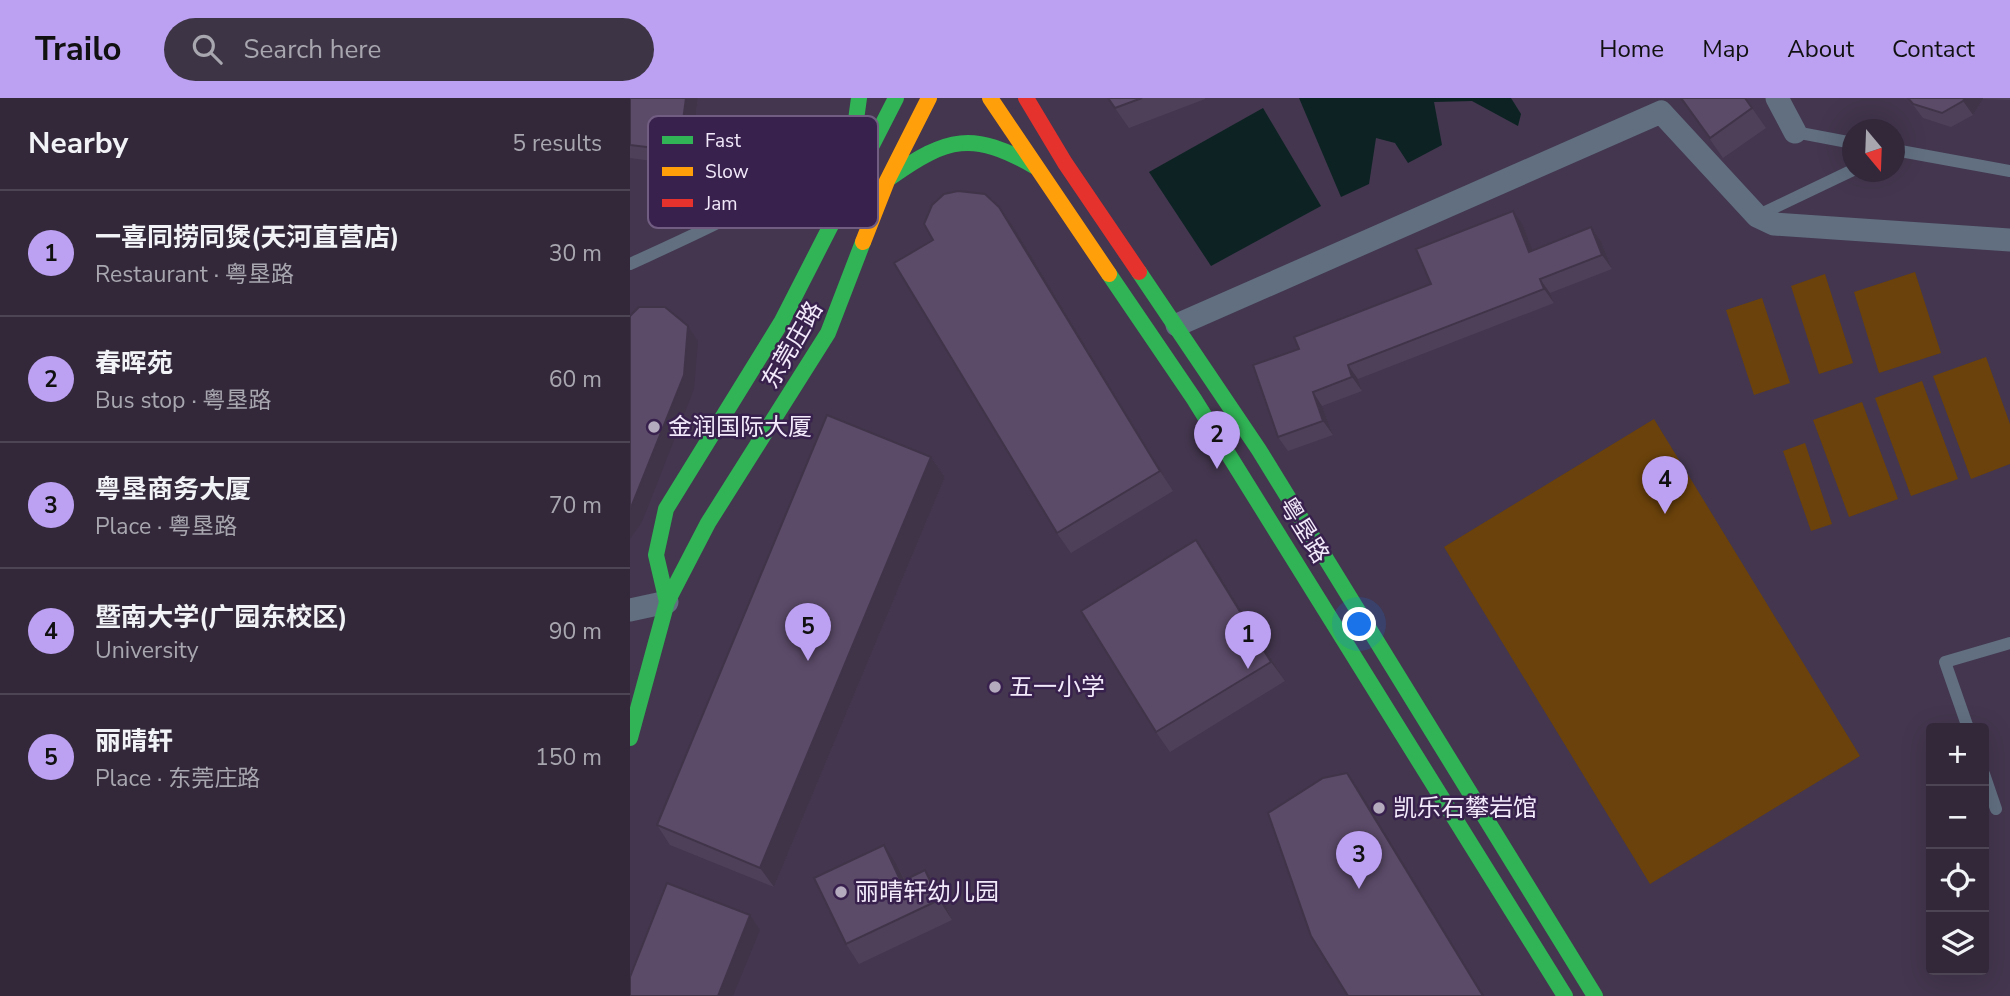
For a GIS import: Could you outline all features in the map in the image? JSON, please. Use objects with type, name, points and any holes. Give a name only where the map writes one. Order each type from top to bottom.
[{"type":"main road","points":[[857,116],[859,98]]},
{"type":"main road","name":"东莞庄路","points":[[878,133],[896,98]]},
{"type":"main road","name":"东莞庄路","points":[[878,204],[929,98]]},
{"type":"main road","name":"粤垦路","points":[[990,98],[1194,399],[1565,996]]},
{"type":"main road","name":"粤垦路","points":[[1026,98],[1065,163],[1177,325],[1310,530],[1595,996]]},
{"type":"main road","points":[[887,181],[930,149],[964,140],[990,144],[1013,153],[1037,168]]},
{"type":"main road","name":"东莞庄路","points":[[667,602],[655,566],[656,542],[666,509],[782,321],[829,228]]},
{"type":"main road","name":"东莞庄路","points":[[630,738],[667,602],[708,523],[828,333],[869,228]]},
{"type":"street","points":[[1777,98],[1795,132]]},
{"type":"street","points":[[1177,325],[1657,105],[1757,216],[1774,224],[2010,240]]},
{"type":"street","points":[[630,610],[667,602]]},
{"type":"lane","points":[[1795,132],[1842,140]]},
{"type":"lane","points":[[1905,152],[2010,171]]},
{"type":"lane","points":[[1757,216],[1842,175]]},
{"type":"lane","points":[[630,264],[707,228]]},
{"type":"lane","points":[[1966,723],[1945,662],[2010,643]]},
{"type":"lane","points":[[1988,786],[1996,809]]},
{"type":"shaded area","points":[[1299,98],[1511,98],[1521,114],[1518,126],[1472,101],[1434,102],[1442,145],[1408,163],[1395,143],[1376,138],[1369,184],[1341,197]]},
{"type":"shaded area","points":[[1263,108],[1321,206],[1211,266],[1149,172]]},
{"type":"shaded area","points":[[1915,272],[1941,353],[1879,373],[1854,292]]},
{"type":"shaded area","points":[[1825,274],[1853,363],[1819,374],[1791,286]]},
{"type":"shaded area","points":[[1762,298],[1790,383],[1754,395],[1726,310]]},
{"type":"shaded area","points":[[1986,357],[2010,424],[2010,464],[1971,479],[1933,376]]},
{"type":"shaded area","points":[[1922,381],[1958,479],[1911,496],[1875,398]]},
{"type":"shaded area","points":[[1862,402],[1898,499],[1849,517],[1813,420]]},
{"type":"shaded area","points":[[1654,419],[1860,756],[1650,884],[1444,547]]},
{"type":"shaded area","points":[[1805,443],[1832,524],[1811,531],[1783,451]]},
{"type":"building","points":[[630,98],[686,98],[684,116],[648,116],[648,147],[630,145]]},
{"type":"building","points":[[1108,98],[1142,98],[1115,108]]},
{"type":"building","points":[[1681,98],[1745,98],[1752,108],[1710,138]]},
{"type":"building","points":[[1908,98],[1965,98],[1942,113],[1913,104]]},
{"type":"building","points":[[958,191],[985,194],[999,207],[1160,471],[1057,533],[894,263],[933,240],[924,224],[932,205],[944,194]]},
{"type":"building","points":[[1513,211],[1529,252],[1591,227],[1602,255],[1540,279],[1544,289],[1348,365],[1352,377],[1313,392],[1323,421],[1278,437],[1253,365],[1299,349],[1294,337],[1431,284],[1416,249]]},
{"type":"building","name":"金润国际大厦","points":[[639,307],[665,307],[688,326],[684,375],[630,510],[630,316]]},
{"type":"building","points":[[827,415],[931,457],[760,868],[657,825]]},
{"type":"building","points":[[1196,540],[1271,662],[1156,732],[1081,611]]},
{"type":"building","points":[[1347,773],[1483,996],[1348,996],[1311,936],[1268,813],[1323,778]]},
{"type":"building","points":[[884,845],[901,882],[925,870],[939,900],[846,944],[814,878]]},
{"type":"building","points":[[667,883],[750,915],[718,996],[630,996],[630,977]]},
{"type":"traffic: fast","points":[[857,116],[859,98]]},
{"type":"traffic: fast","points":[[878,133],[896,98]]},
{"type":"traffic: fast","points":[[891,177],[928,153],[961,143],[994,147],[1034,166]]},
{"type":"traffic: fast","points":[[667,602],[656,555],[666,509],[782,321],[830,228]]},
{"type":"traffic: fast","points":[[630,738],[667,602],[708,523],[828,333],[863,242]]},
{"type":"traffic: fast","points":[[1139,272],[1259,450],[1595,996]]},
{"type":"traffic: fast","points":[[1109,274],[1194,399],[1565,996]]},
{"type":"traffic: slow","points":[[878,204],[929,98]]},
{"type":"traffic: slow","points":[[990,98],[1109,274]]},
{"type":"traffic: slow","points":[[863,242],[869,228]]},
{"type":"traffic: jam","points":[[1026,98],[1065,163],[1139,272]]},
{"type":"place","name":"金润国际大厦","points":[[654,427]]},
{"type":"place","name":"春晖苑","points":[[1217,469]]},
{"type":"place","name":"暨南大学(广园东校区)","points":[[1665,514]]},
{"type":"place","name":"丽晴轩","points":[[808,661]]},
{"type":"place","name":"一喜同捞同煲(天河直营店)","points":[[1248,669]]},
{"type":"place","name":"五一小学","points":[[995,687]]},
{"type":"place","name":"凯乐石攀岩馆","points":[[1379,808]]},
{"type":"place","name":"粤垦商务大厦","points":[[1359,889]]},
{"type":"place","name":"丽晴轩幼儿园","points":[[841,892]]}]
